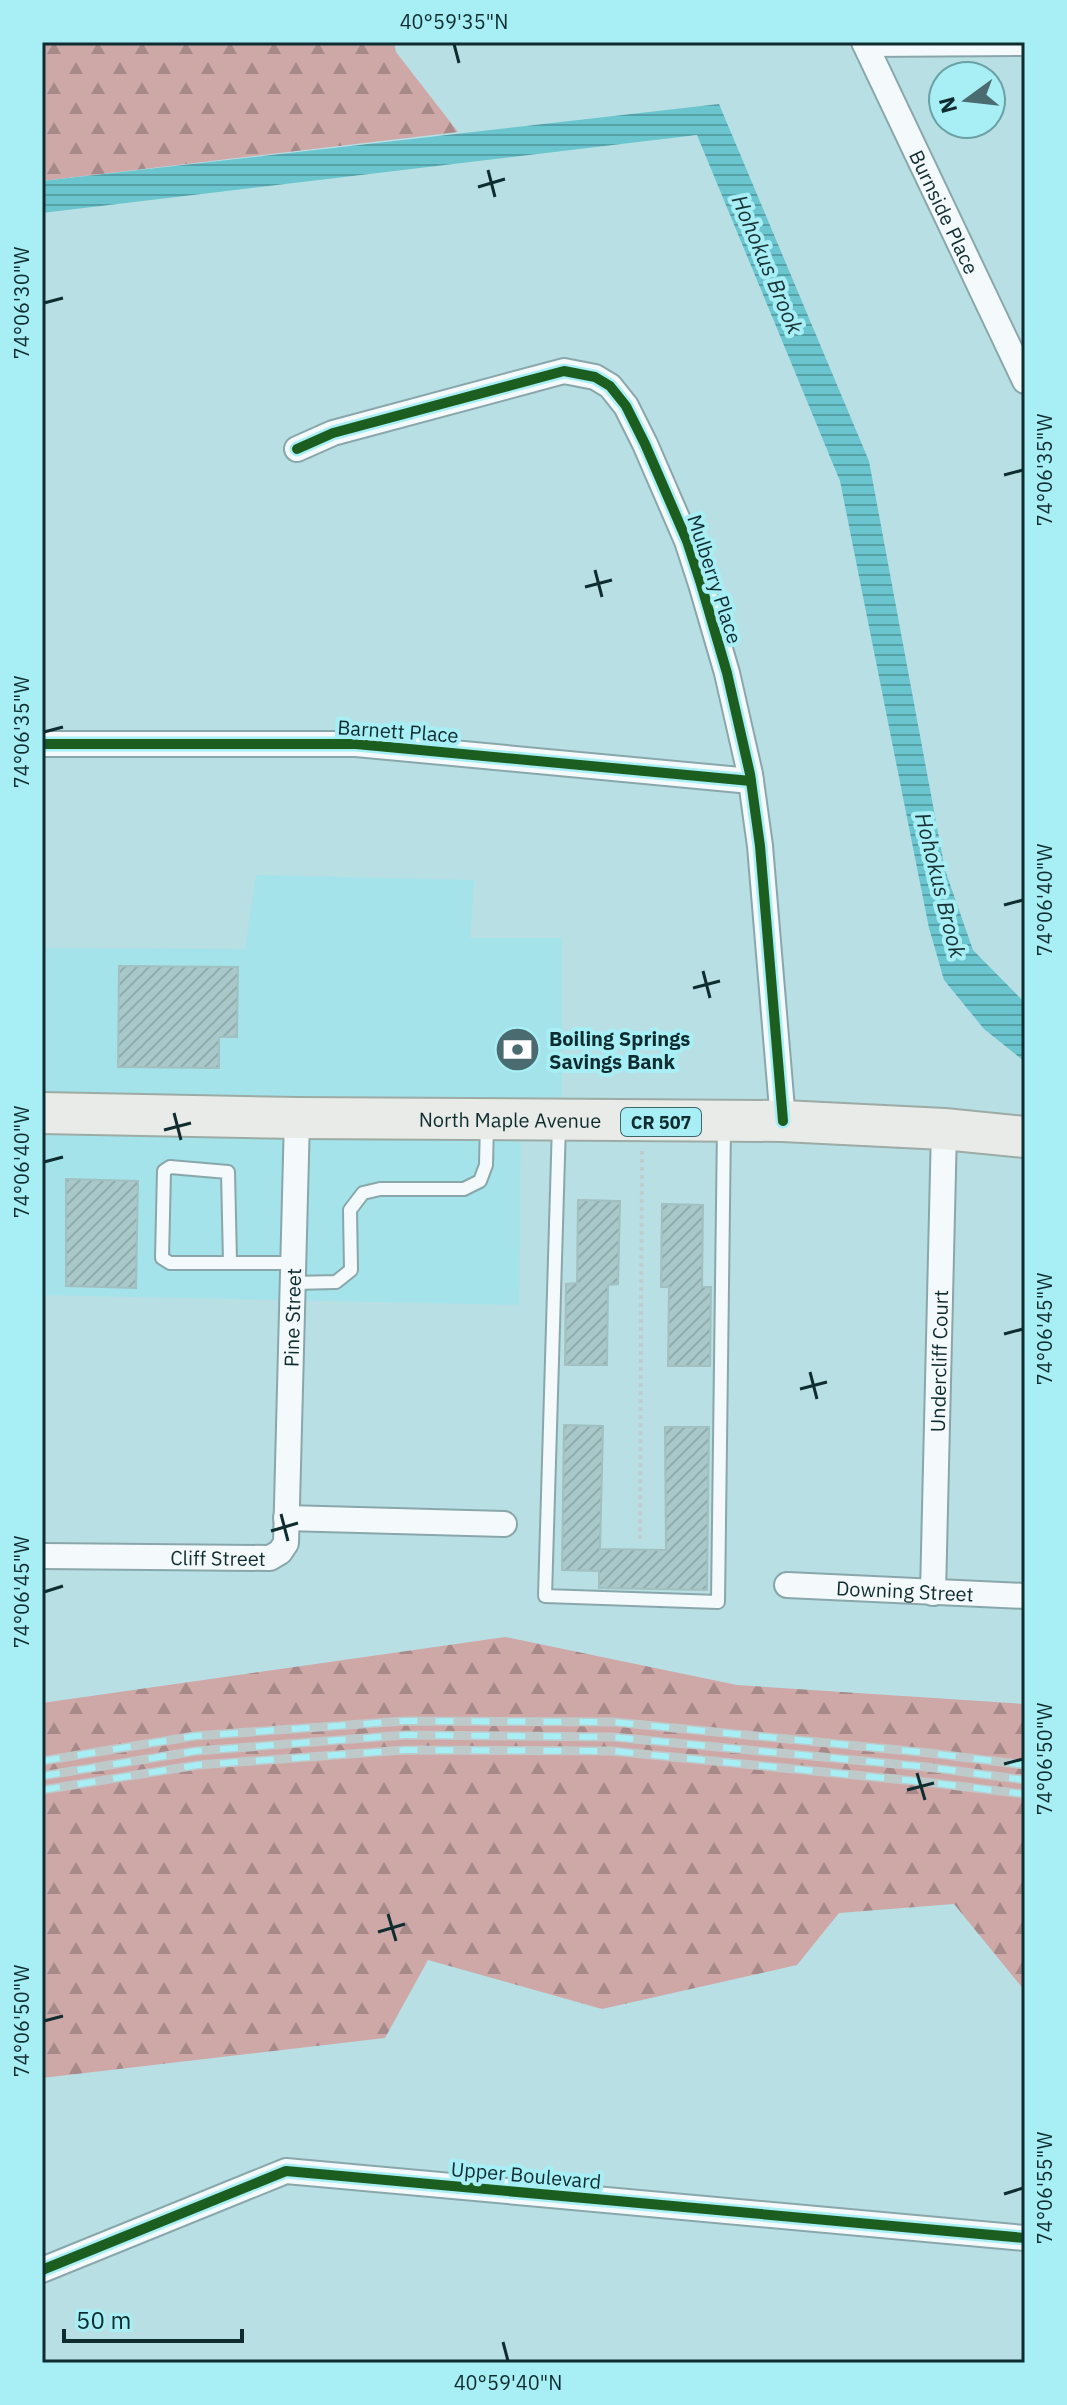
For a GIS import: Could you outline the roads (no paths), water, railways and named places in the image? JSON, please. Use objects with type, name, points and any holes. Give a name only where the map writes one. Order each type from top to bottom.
[{"type":"main road","name":"North Maple Avenue","points":[[42,1113],[642,1122],[783,1121],[944,1129],[1025,1137]]},
{"type":"street","points":[[864,43],[1025,43]]},
{"type":"street","name":"Burnside Place","points":[[864,43],[1016,340],[1025,381]]},
{"type":"street","name":"Mulberry Place","points":[[297,449],[333,433],[549,373],[574,371],[595,377],[610,386],[626,406],[687,541],[727,673],[751,781],[760,846],[783,1121]]},
{"type":"street","name":"Barnett Place","points":[[42,744],[356,744],[751,781]]},
{"type":"street","name":"Pine Street","points":[[286,1518],[297,1118]]},
{"type":"street","name":"Undercliff Court","points":[[933,1593],[944,1129]]},
{"type":"street","points":[[286,1518],[504,1524]]},
{"type":"street","name":"Cliff Street","points":[[42,1556],[270,1558],[280,1552],[286,1543],[286,1518]]},
{"type":"street","name":"Downing Street","points":[[787,1585],[1025,1596]]},
{"type":"street","name":"Upper Boulevard","points":[[42,2270],[286,2171],[1025,2238]]},
{"type":"lane","points":[[230,1262],[228,1172],[170,1167],[164,1171],[162,1258],[170,1263],[230,1262],[336,1282],[351,1270],[350,1210],[363,1193],[380,1189],[464,1189],[480,1181],[486,1165],[487,1120]]},
{"type":"lane","points":[[559,1120],[545,1596],[718,1602],[724,1121]]},
{"type":"water","name":"Hohokus Brook","points":[[719,104],[869,461],[945,870],[973,950],[1025,1003],[1025,1062],[984,1029],[944,980],[929,928],[840,481],[697,135],[42,213],[42,181]]},
{"type":"railway","points":[[42,1761],[195,1736],[404,1721],[614,1722],[1025,1765]]},
{"type":"railway","points":[[42,1776],[196,1751],[405,1735],[613,1737],[927,1767],[1025,1780]]},
{"type":"railway","points":[[42,1790],[198,1765],[405,1750],[612,1751],[1025,1794]]},
{"type":"place","name":"Boiling Springs Savings Bank","points":[[518,1049]]}]
